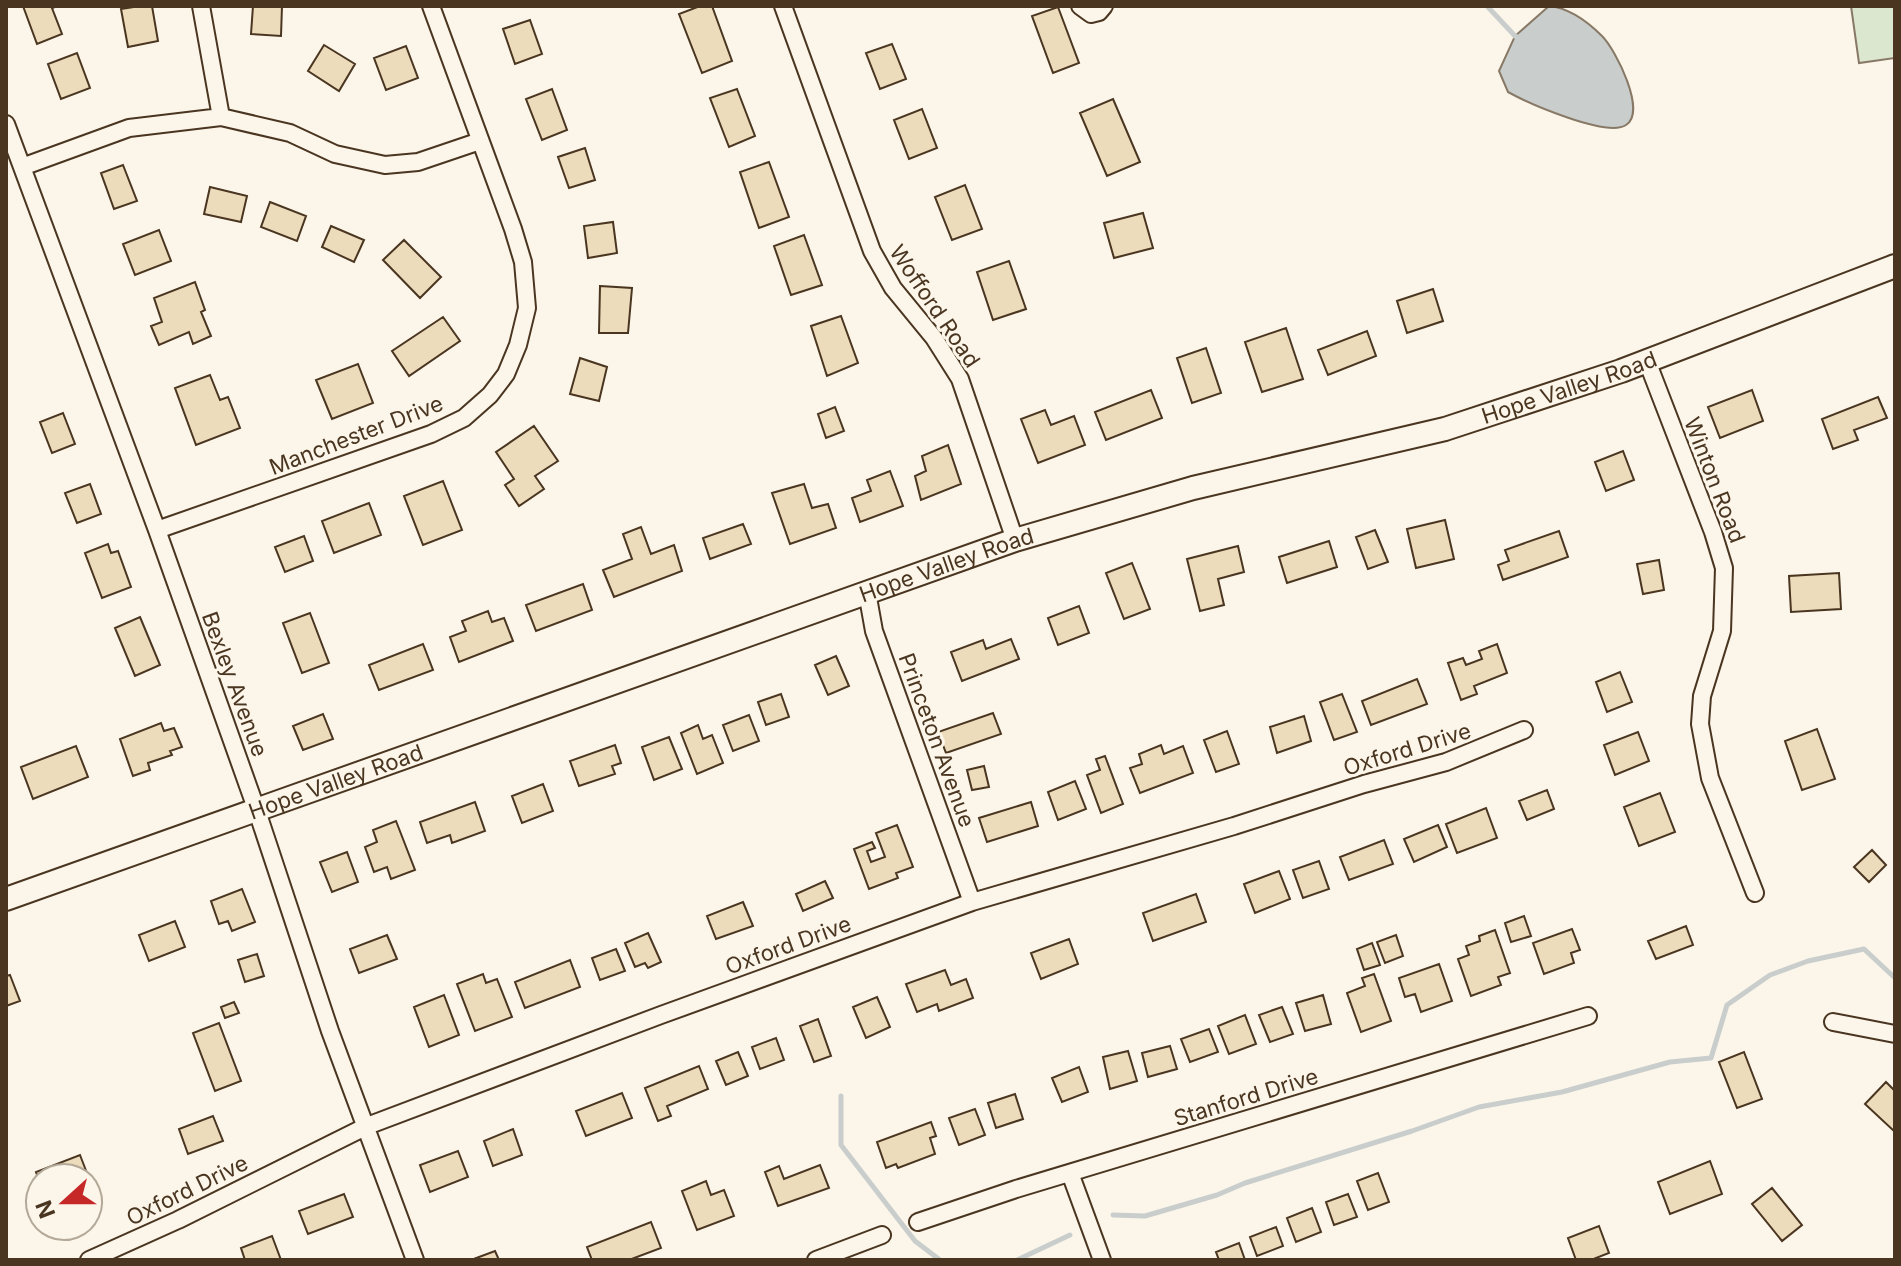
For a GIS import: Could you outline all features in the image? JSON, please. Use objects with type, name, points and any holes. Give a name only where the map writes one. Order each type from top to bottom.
[{"type":"main road","name":"Hope Valley Road","points":[[6,899],[1015,540],[1193,488],[1445,429],[1647,361],[1895,266]]},
{"type":"street","points":[[201,6],[221,117]]},
{"type":"street","name":"Manchester Drive","points":[[157,530],[431,434],[464,418],[490,395],[506,374],[518,345],[527,308],[523,262],[431,6]]},
{"type":"street","name":"Wofford Road","points":[[783,6],[872,251],[893,288],[934,338],[960,379],[1015,540]]},
{"type":"street","points":[[1080,6],[1091,14],[1099,12],[1104,6]]},
{"type":"street","points":[[22,167],[129,128],[221,117],[290,133],[335,154],[385,165],[418,162],[480,141]]},
{"type":"street","name":"Bexley Avenue","points":[[6,124],[157,530],[257,811],[330,1031],[415,1260]]},
{"type":"street","name":"Winton Road","points":[[1647,361],[1724,568],[1722,631],[1702,696],[1700,724],[1710,778],[1755,893]]},
{"type":"street","name":"Princeton Avenue","points":[[867,592],[874,631],[972,902]]},
{"type":"street","name":"Oxford Drive","points":[[89,1260],[178,1220],[367,1126],[972,902],[1446,762],[1489,747],[1524,730]]},
{"type":"street","name":"Stanford Drive","points":[[918,1222],[1588,1016]]},
{"type":"street","points":[[1833,1022],[1895,1034]]},
{"type":"street","points":[[1070,1173],[1102,1260]]},
{"type":"street","points":[[816,1260],[882,1235]]},
{"type":"green space","points":[[1851,6],[1895,6],[1895,58],[1859,63]]},
{"type":"shaded area","points":[[1549,6],[1578,16],[1608,43],[1631,95],[1632,118],[1626,125],[1616,128],[1586,123],[1549,111],[1508,92],[1499,71],[1515,36]]},
{"type":"building","points":[[23,6],[58,6],[52,8],[62,34],[37,44]]},
{"type":"building","points":[[152,6],[158,41],[128,47],[121,9]]},
{"type":"building","points":[[253,6],[282,6],[281,36],[251,34]]},
{"type":"building","points":[[700,6],[712,6],[732,61],[702,73],[679,14]]},
{"type":"building","points":[[1058,7],[1079,63],[1053,73],[1032,16]]},
{"type":"building","points":[[530,20],[542,54],[515,64],[503,29]]},
{"type":"building","points":[[892,44],[906,79],[880,89],[866,53]]},
{"type":"building","points":[[324,45],[355,64],[339,91],[308,71]]},
{"type":"building","points":[[406,46],[418,78],[386,90],[374,58]]},
{"type":"building","points":[[77,53],[90,88],[61,99],[48,64]]},
{"type":"building","points":[[552,89],[567,130],[542,140],[526,99]]},
{"type":"building","points":[[737,89],[755,136],[729,147],[710,98]]},
{"type":"building","points":[[1113,99],[1140,162],[1107,176],[1080,113]]},
{"type":"building","points":[[922,109],[937,148],[909,159],[894,120]]},
{"type":"building","points":[[585,148],[595,180],[569,188],[558,157]]},
{"type":"building","points":[[769,162],[789,217],[759,228],[740,172]]},
{"type":"building","points":[[123,165],[137,201],[114,209],[101,173]]},
{"type":"building","points":[[965,185],[982,229],[952,240],[935,197]]},
{"type":"building","points":[[210,187],[247,196],[241,222],[204,214]]},
{"type":"building","points":[[270,202],[306,216],[297,241],[261,227]]},
{"type":"building","points":[[1143,213],[1153,248],[1114,258],[1104,223]]},
{"type":"building","points":[[613,222],[617,253],[588,258],[584,226]]},
{"type":"building","points":[[331,226],[364,240],[354,262],[322,247]]},
{"type":"building","points":[[159,230],[171,261],[135,275],[123,244]]},
{"type":"building","points":[[804,235],[822,285],[791,295],[774,246]]},
{"type":"building","points":[[404,240],[441,277],[420,298],[383,260]]},
{"type":"building","points":[[1009,261],[1026,309],[993,320],[977,272]]},
{"type":"building","points":[[195,282],[205,310],[201,312],[211,336],[193,344],[189,332],[159,345],[151,326],[162,322],[154,298]]},
{"type":"building","points":[[600,286],[632,288],[628,333],[599,333]]},
{"type":"building","points":[[1433,289],[1443,321],[1407,333],[1397,301]]},
{"type":"building","points":[[841,316],[858,363],[827,376],[811,326]]},
{"type":"building","points":[[443,317],[460,341],[409,376],[392,351]]},
{"type":"building","points":[[1286,328],[1303,379],[1262,392],[1245,342]]},
{"type":"building","points":[[1367,331],[1376,356],[1328,375],[1318,350]]},
{"type":"building","points":[[1206,348],[1221,393],[1192,403],[1177,358]]},
{"type":"building","points":[[580,358],[607,367],[599,401],[570,394]]},
{"type":"building","points":[[358,364],[373,403],[332,419],[316,380]]},
{"type":"building","points":[[210,375],[220,400],[228,397],[240,428],[196,445],[175,388]]},
{"type":"building","points":[[1151,390],[1162,418],[1106,440],[1095,412]]},
{"type":"building","points":[[1752,390],[1763,421],[1720,438],[1708,407]]},
{"type":"building","points":[[1878,397],[1887,418],[1854,430],[1858,440],[1833,449],[1822,419]]},
{"type":"building","points":[[835,407],[844,431],[826,438],[818,414]]},
{"type":"building","points":[[1045,410],[1051,425],[1074,416],[1085,445],[1038,463],[1021,419]]},
{"type":"building","points":[[63,413],[75,444],[52,453],[40,422]]},
{"type":"building","points":[[534,426],[558,461],[535,476],[544,489],[519,506],[505,485],[514,479],[496,452]]},
{"type":"building","points":[[948,445],[961,484],[921,500],[915,476],[926,471],[922,456]]},
{"type":"building","points":[[1623,451],[1634,480],[1606,491],[1595,462]]},
{"type":"building","points":[[890,471],[903,506],[860,522],[852,498],[871,491],[867,480]]},
{"type":"building","points":[[443,481],[462,530],[423,545],[404,496]]},
{"type":"building","points":[[90,484],[101,514],[77,523],[65,493]]},
{"type":"building","points":[[804,484],[812,508],[828,504],[836,528],[790,544],[772,493]]},
{"type":"building","points":[[369,503],[381,535],[334,553],[322,521]]},
{"type":"building","points":[[1445,520],[1454,559],[1416,568],[1407,529]]},
{"type":"building","points":[[743,524],[751,544],[710,559],[703,538]]},
{"type":"building","points":[[641,527],[651,554],[674,545],[682,571],[614,597],[603,570],[632,559],[623,534]]},
{"type":"building","points":[[1375,530],[1388,562],[1368,569],[1356,537]]},
{"type":"building","points":[[1559,531],[1568,557],[1503,580],[1498,565],[1509,561],[1505,550]]},
{"type":"building","points":[[304,536],[313,561],[285,572],[275,547]]},
{"type":"building","points":[[1329,541],[1337,567],[1287,583],[1279,557]]},
{"type":"building","points":[[108,544],[111,553],[118,551],[131,587],[102,598],[85,553]]},
{"type":"building","points":[[1238,546],[1244,572],[1218,579],[1224,605],[1200,611],[1187,559]]},
{"type":"building","points":[[1659,560],[1664,590],[1643,594],[1637,564]]},
{"type":"building","points":[[1132,563],[1150,609],[1124,619],[1106,573]]},
{"type":"building","points":[[1839,573],[1841,609],[1791,612],[1789,576]]},
{"type":"building","points":[[583,584],[592,610],[536,631],[526,605]]},
{"type":"building","points":[[1079,606],[1089,633],[1058,645],[1048,618]]},
{"type":"building","points":[[488,611],[492,622],[504,618],[513,641],[459,662],[450,637],[466,631],[462,621]]},
{"type":"building","points":[[310,613],[329,663],[302,673],[283,623]]},
{"type":"building","points":[[140,617],[160,665],[135,676],[115,628]]},
{"type":"building","points":[[1011,639],[1019,659],[962,681],[951,652],[983,640],[986,649]]},
{"type":"building","points":[[423,644],[433,670],[379,690],[369,665]]},
{"type":"building","points":[[1497,644],[1507,673],[1474,686],[1477,694],[1461,700],[1448,663],[1463,658],[1466,665],[1482,659],[1479,651]]},
{"type":"building","points":[[836,656],[849,686],[828,695],[815,665]]},
{"type":"building","points":[[1620,672],[1632,702],[1607,712],[1596,682]]},
{"type":"building","points":[[1417,679],[1427,704],[1371,725],[1362,701]]},
{"type":"building","points":[[781,694],[789,717],[766,725],[758,702]]},
{"type":"building","points":[[1342,694],[1357,732],[1334,740],[1320,702]]},
{"type":"building","points":[[993,713],[1001,734],[946,753],[938,732]]},
{"type":"building","points":[[323,714],[333,739],[303,750],[293,726]]},
{"type":"building","points":[[749,715],[759,741],[733,751],[723,725]]},
{"type":"building","points":[[1304,716],[1311,741],[1277,753],[1270,727]]},
{"type":"building","points":[[161,723],[164,731],[174,728],[182,747],[170,751],[172,755],[148,763],[150,770],[133,776],[120,739]]},
{"type":"building","points":[[698,725],[703,739],[712,735],[723,763],[697,774],[681,733]]},
{"type":"building","points":[[1817,729],[1835,779],[1802,790],[1785,741]]},
{"type":"building","points":[[1227,731],[1239,764],[1216,772],[1204,740]]},
{"type":"building","points":[[1638,732],[1649,761],[1615,775],[1604,745]]},
{"type":"building","points":[[669,737],[682,769],[654,780],[642,747]]},
{"type":"building","points":[[615,745],[621,763],[612,766],[615,774],[579,786],[570,761]]},
{"type":"building","points":[[1161,745],[1164,754],[1183,746],[1193,773],[1140,793],[1130,768],[1142,764],[1139,754]]},
{"type":"building","points":[[76,746],[88,777],[33,799],[21,767]]},
{"type":"building","points":[[1105,756],[1123,804],[1101,813],[1087,775],[1100,770],[1096,759]]},
{"type":"building","points":[[984,766],[989,787],[972,790],[967,770]]},
{"type":"building","points":[[1075,781],[1086,809],[1058,820],[1048,792]]},
{"type":"building","points":[[543,784],[553,811],[522,823],[512,796]]},
{"type":"building","points":[[1547,790],[1554,809],[1527,820],[1519,801]]},
{"type":"building","points":[[1660,793],[1675,832],[1639,846],[1624,807]]},
{"type":"building","points":[[475,802],[485,831],[452,843],[450,835],[427,843],[420,822]]},
{"type":"building","points":[[1031,802],[1038,826],[987,842],[979,818]]},
{"type":"building","points":[[1486,808],[1497,838],[1457,853],[1446,824]]},
{"type":"building","points":[[396,821],[415,870],[391,879],[387,867],[374,872],[365,847],[377,842],[373,830]]},
{"type":"building","points":[[897,825],[913,867],[896,873],[898,878],[869,889],[854,849],[872,842],[875,848],[867,851],[871,862],[885,857],[876,833]]},
{"type":"building","points":[[1438,825],[1447,847],[1414,862],[1404,839]]},
{"type":"building","points":[[1384,840],[1393,864],[1349,880],[1340,857]]},
{"type":"building","points":[[1872,850],[1886,865],[1869,882],[1854,867]]},
{"type":"building","points":[[347,852],[358,882],[332,892],[320,862]]},
{"type":"building","points":[[1319,861],[1329,889],[1303,898],[1293,870]]},
{"type":"building","points":[[1279,871],[1290,899],[1255,913],[1244,884]]},
{"type":"building","points":[[825,881],[833,898],[803,911],[796,894]]},
{"type":"building","points":[[242,889],[255,922],[232,931],[228,921],[219,924],[211,901]]},
{"type":"building","points":[[1196,894],[1206,922],[1153,941],[1143,913]]},
{"type":"building","points":[[743,902],[753,926],[716,939],[707,916]]},
{"type":"building","points":[[1524,916],[1531,936],[1511,942],[1505,923]]},
{"type":"building","points":[[175,921],[185,947],[149,961],[139,935]]},
{"type":"building","points":[[1686,926],[1693,945],[1656,959],[1648,941]]},
{"type":"building","points":[[1572,929],[1580,950],[1571,953],[1574,963],[1544,974],[1533,943]]},
{"type":"building","points":[[1495,930],[1510,973],[1498,977],[1501,985],[1471,996],[1458,959],[1469,955],[1466,946],[1480,941],[1479,936]]},
{"type":"building","points":[[648,933],[661,962],[648,968],[645,963],[635,967],[625,943]]},
{"type":"building","points":[[387,935],[397,959],[359,973],[350,949]]},
{"type":"building","points":[[1396,935],[1403,956],[1385,963],[1377,942]]},
{"type":"building","points":[[1069,939],[1078,964],[1041,979],[1031,953]]},
{"type":"building","points":[[1372,943],[1380,965],[1364,970],[1357,949]]},
{"type":"building","points":[[616,949],[625,971],[600,980],[592,958]]},
{"type":"building","points":[[257,954],[264,976],[245,982],[238,960]]},
{"type":"building","points":[[570,960],[580,987],[525,1008],[515,982]]},
{"type":"building","points":[[1439,964],[1452,1001],[1421,1012],[1415,994],[1405,997],[1399,978]]},
{"type":"building","points":[[945,970],[951,985],[966,979],[973,998],[939,1011],[937,1004],[917,1012],[906,984]]},
{"type":"building","points":[[483,974],[486,983],[497,979],[512,1017],[475,1031],[457,984]]},
{"type":"building","points":[[1374,974],[1391,1021],[1361,1032],[1347,993],[1365,986],[1362,978]]},
{"type":"building","points":[[10,975],[20,1001],[6,1006],[6,976]]},
{"type":"building","points":[[444,995],[459,1035],[429,1047],[414,1007]]},
{"type":"building","points":[[1323,995],[1331,1024],[1305,1031],[1296,1003]]},
{"type":"building","points":[[877,997],[890,1027],[866,1038],[853,1007]]},
{"type":"building","points":[[234,1002],[239,1013],[225,1018],[221,1007]]},
{"type":"building","points":[[1282,1007],[1293,1034],[1270,1042],[1259,1015]]},
{"type":"building","points":[[1245,1015],[1256,1044],[1229,1054],[1218,1026]]},
{"type":"building","points":[[818,1019],[831,1056],[814,1062],[800,1026]]},
{"type":"building","points":[[219,1023],[241,1081],[215,1091],[193,1033]]},
{"type":"building","points":[[1209,1029],[1218,1052],[1190,1062],[1181,1039]]},
{"type":"building","points":[[776,1038],[784,1060],[760,1069],[752,1047]]},
{"type":"building","points":[[1170,1046],[1177,1069],[1148,1077],[1142,1053]]},
{"type":"building","points":[[1128,1051],[1137,1081],[1110,1089],[1103,1057]]},
{"type":"building","points":[[738,1052],[748,1076],[726,1085],[716,1061]]},
{"type":"building","points":[[1744,1052],[1762,1099],[1737,1108],[1719,1062]]},
{"type":"building","points":[[699,1066],[708,1089],[667,1106],[671,1116],[658,1121],[645,1088]]},
{"type":"building","points":[[1079,1067],[1088,1092],[1062,1102],[1052,1078]]},
{"type":"building","points":[[1886,1082],[1895,1091],[1895,1132],[1865,1104]]},
{"type":"building","points":[[622,1093],[632,1118],[586,1136],[576,1111]]},
{"type":"building","points":[[1015,1094],[1023,1119],[996,1128],[988,1103]]},
{"type":"building","points":[[975,1109],[985,1135],[959,1145],[949,1118]]},
{"type":"building","points":[[213,1116],[223,1141],[188,1154],[179,1129]]},
{"type":"building","points":[[931,1122],[936,1136],[930,1138],[935,1154],[898,1168],[896,1164],[886,1168],[877,1142]]},
{"type":"building","points":[[513,1129],[522,1155],[493,1166],[484,1141]]},
{"type":"building","points":[[458,1151],[468,1177],[430,1192],[420,1165]]},
{"type":"building","points":[[80,1155],[83,1162],[62,1162]]},
{"type":"building","points":[[1710,1161],[1722,1194],[1670,1214],[1658,1182]]},
{"type":"building","points":[[820,1165],[829,1188],[778,1206],[765,1172],[779,1166],[784,1179]]},
{"type":"building","points":[[1378,1173],[1389,1202],[1368,1210],[1357,1181]]},
{"type":"building","points":[[706,1181],[711,1195],[724,1190],[734,1216],[697,1230],[682,1191]]},
{"type":"building","points":[[1772,1188],[1802,1225],[1782,1241],[1752,1204]]},
{"type":"building","points":[[344,1194],[353,1217],[308,1234],[299,1211]]},
{"type":"building","points":[[1348,1194],[1357,1217],[1334,1225],[1326,1202]]},
{"type":"building","points":[[1312,1208],[1321,1232],[1296,1242],[1287,1218]]},
{"type":"building","points":[[651,1222],[661,1248],[629,1260],[592,1260],[587,1247]]},
{"type":"building","points":[[1599,1226],[1609,1253],[1591,1260],[1576,1260],[1568,1238]]},
{"type":"building","points":[[1276,1227],[1283,1246],[1257,1256],[1250,1237]]},
{"type":"building","points":[[272,1236],[281,1260],[245,1260],[241,1248]]},
{"type":"building","points":[[1239,1243],[1245,1260],[1219,1260],[1216,1252]]},
{"type":"building","points":[[495,1251],[499,1260],[471,1260]]},
{"type":"waterway","points":[[1487,6],[1520,39]]},
{"type":"waterway","points":[[1113,1215],[1145,1216],[1217,1195],[1245,1183],[1479,1107],[1562,1092],[1670,1062],[1711,1058],[1727,1005],[1770,975],[1808,961],[1864,949],[1895,978]]},
{"type":"waterway","points":[[841,1096],[841,1145],[915,1241],[940,1260]]},
{"type":"waterway","points":[[1017,1260],[1070,1235]]}]
